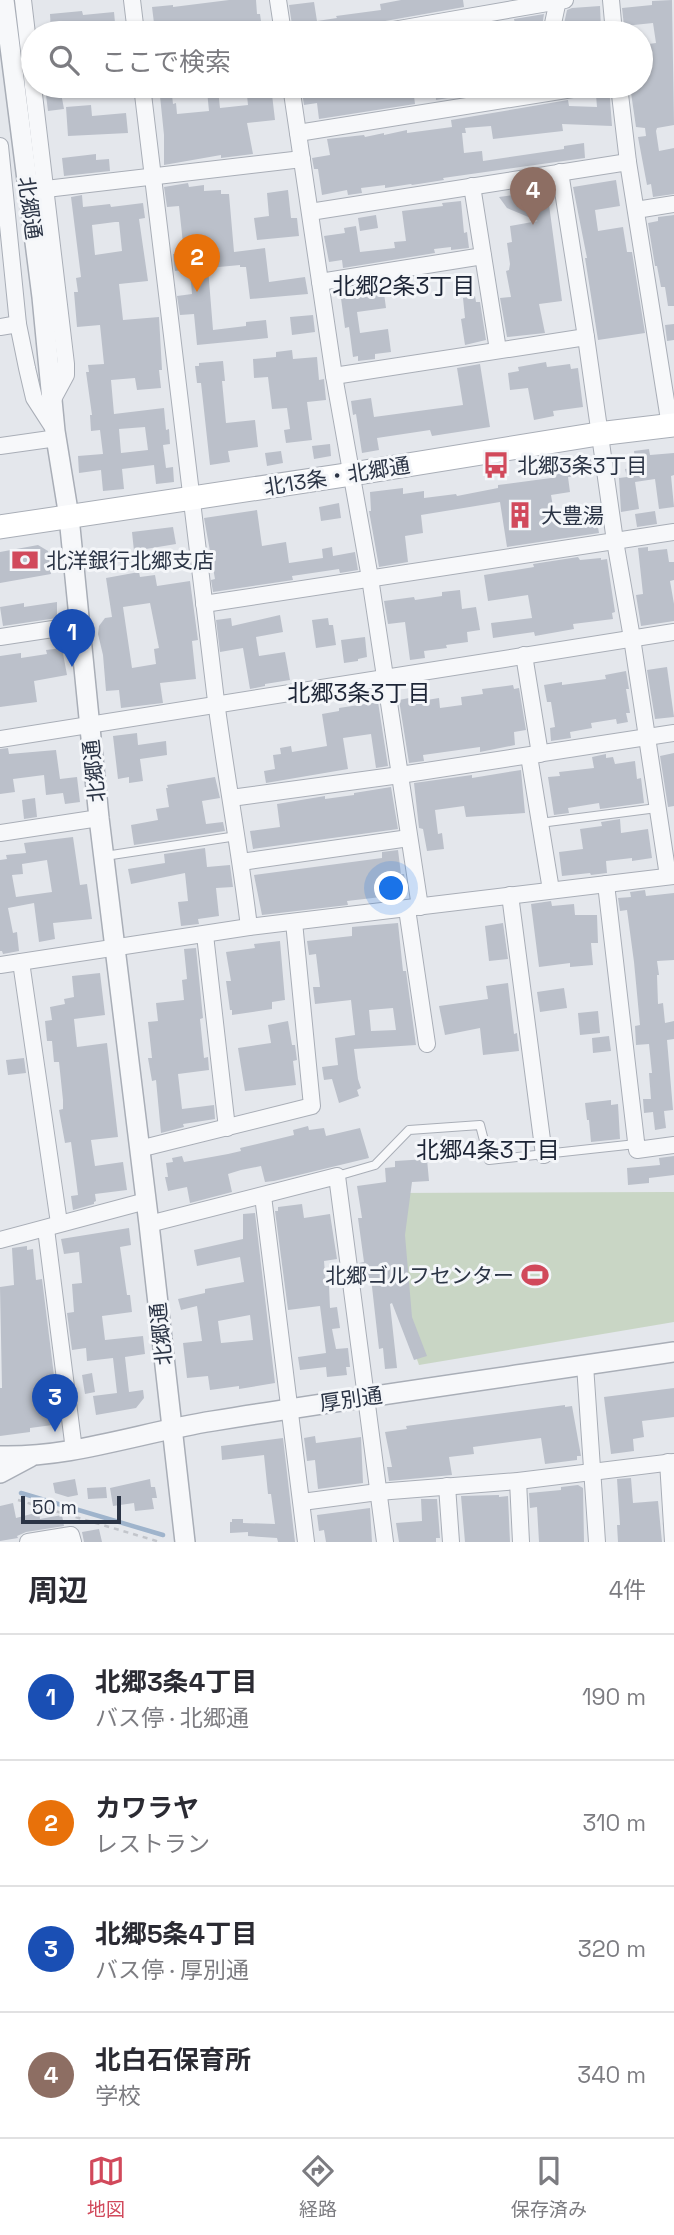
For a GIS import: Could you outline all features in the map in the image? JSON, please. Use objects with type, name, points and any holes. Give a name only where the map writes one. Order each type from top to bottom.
[{"type":"main road","name":"北13条・北郷通","points":[[0,527],[352,474],[598,433],[672,426]]},
{"type":"street","name":"北郷通","points":[[4,0],[42,298],[56,434],[69,517],[99,818],[185,1542]]},
{"type":"street","points":[[23,0],[25,21]]},
{"type":"street","points":[[132,0],[135,21]]},
{"type":"street","points":[[278,0],[282,21]]},
{"type":"street","points":[[554,21],[558,0]]},
{"type":"street","points":[[442,21],[565,0]]},
{"type":"street","points":[[611,0],[613,21]]},
{"type":"street","points":[[35,98],[66,364],[66,375],[52,401]]},
{"type":"street","points":[[143,98],[216,704],[249,927]]},
{"type":"street","points":[[293,98],[334,376],[370,578],[409,838],[413,908],[427,1044]]},
{"type":"street","points":[[298,133],[493,98]]},
{"type":"street","points":[[620,98],[628,162],[672,426]]},
{"type":"street","points":[[0,146],[18,324],[34,398],[56,434],[0,446]]},
{"type":"street","points":[[46,189],[302,159]]},
{"type":"street","points":[[310,212],[628,162]]},
{"type":"street","points":[[0,965],[249,927],[671,876],[657,808],[598,433],[561,172]]},
{"type":"street","points":[[472,186],[498,350]]},
{"type":"street","points":[[636,210],[674,204]]},
{"type":"street","points":[[320,282],[483,257]]},
{"type":"street","points":[[0,327],[18,324]]},
{"type":"street","points":[[334,376],[586,337]]},
{"type":"street","points":[[204,604],[674,532]]},
{"type":"street","points":[[0,636],[79,625]]},
{"type":"street","points":[[0,739],[674,632]]},
{"type":"street","points":[[524,655],[540,754]]},
{"type":"street","points":[[231,798],[674,733]]},
{"type":"street","points":[[540,754],[529,756],[551,890]]},
{"type":"street","points":[[0,833],[99,818]]},
{"type":"street","points":[[241,862],[409,838]]},
{"type":"street","points":[[606,884],[637,1150],[674,1145]]},
{"type":"street","points":[[510,895],[544,1155]]},
{"type":"street","points":[[139,1149],[312,1106],[294,922]]},
{"type":"street","points":[[205,935],[227,1128]]},
{"type":"street","points":[[21,962],[52,1226],[74,1450]]},
{"type":"street","points":[[149,1224],[337,1176],[385,1542]]},
{"type":"street","points":[[263,1196],[306,1542]]},
{"type":"street","points":[[0,1240],[146,1200]]},
{"type":"street","name":"厚別通","points":[[0,1456],[30,1457],[172,1428],[290,1408],[674,1352]]},
{"type":"street","points":[[585,1365],[597,1542]]},
{"type":"street","name":"厚別通","points":[[0,1473],[30,1457]]},
{"type":"street","points":[[302,1503],[378,1492],[518,1481],[671,1462],[673,1542]]},
{"type":"street","points":[[518,1481],[522,1542]]},
{"type":"street","points":[[447,1486],[451,1542]]},
{"type":"street","points":[[28,1542],[71,1535],[72,1542]]},
{"type":"lane","points":[[540,823],[657,808]]},
{"type":"lane","points":[[105,856],[237,836]]},
{"type":"lane","points":[[337,1176],[375,1165],[409,1130],[480,1125],[489,1160],[636,1144]]},
{"type":"path","points":[[18,1500],[160,1542]]},
{"type":"green space","name":"北郷ゴルフセンター","points":[[674,1192],[674,1322],[419,1365],[401,1314],[395,1193]]},
{"type":"building","points":[[229,0],[256,0],[257,14],[260,14],[261,21],[154,21],[152,7]]},
{"type":"building","points":[[401,0],[463,0],[464,7],[385,21],[317,21],[381,10],[380,4]]},
{"type":"building","points":[[672,0],[674,125],[657,128],[656,131],[659,151],[674,148],[674,194],[653,197],[651,184],[647,185],[638,137],[646,136],[645,128],[636,127],[632,98],[653,98],[653,43],[656,43],[653,21],[623,21],[622,8],[652,5],[652,1]]},
{"type":"building","points":[[314,2],[317,21],[291,21],[289,5]]},
{"type":"building","points":[[600,6],[601,21],[565,21],[567,10]]},
{"type":"building","points":[[114,12],[115,21],[50,21],[50,14]]},
{"type":"building","points":[[544,14],[543,21],[514,19]]},
{"type":"building","points":[[46,98],[62,98],[64,109],[48,111]]},
{"type":"building","points":[[160,98],[172,98],[173,104],[176,103],[177,114],[209,111],[208,98],[219,98],[220,108],[248,105],[247,98],[272,98],[275,120],[247,123],[253,154],[221,158],[221,155],[164,165]]},
{"type":"building","points":[[303,98],[414,98],[415,104],[319,119],[317,103],[304,105]]},
{"type":"building","points":[[596,98],[610,98],[612,126],[562,124],[563,131],[493,139],[491,126],[465,128],[466,133],[462,133],[464,153],[482,151],[483,161],[564,149],[564,146],[584,143],[585,158],[443,178],[444,180],[412,185],[361,188],[362,193],[348,195],[347,190],[322,195],[318,169],[314,169],[312,158],[330,155],[327,139],[452,127],[451,120],[568,100],[569,106],[597,107]]},
{"type":"building","points":[[91,105],[92,116],[126,113],[128,133],[68,136],[66,107]]},
{"type":"building","points":[[96,154],[96,160],[109,159],[110,171],[64,176],[62,158]]},
{"type":"building","points":[[616,180],[620,206],[595,210],[598,231],[623,227],[627,252],[632,252],[645,333],[598,340],[587,258],[573,187]]},
{"type":"building","points":[[188,183],[189,187],[204,185],[204,191],[221,190],[221,194],[229,194],[234,252],[265,248],[269,282],[305,277],[308,294],[250,299],[246,267],[240,265],[208,268],[213,330],[246,326],[246,322],[266,320],[268,338],[197,345],[194,314],[180,315],[177,296],[192,294],[190,269],[175,271],[173,254],[184,253],[179,206],[167,207],[164,187]]},
{"type":"building","points":[[288,190],[291,218],[297,218],[299,236],[257,240],[254,218],[269,216],[267,193]]},
{"type":"building","points":[[547,190],[562,301],[539,304],[545,333],[507,337],[500,298],[511,297],[506,271],[509,270],[510,264],[507,243],[512,242],[510,226],[538,221],[507,208],[499,197]]},
{"type":"building","points":[[82,195],[83,207],[143,203],[145,218],[139,219],[148,281],[119,284],[123,320],[159,317],[161,388],[137,390],[135,378],[111,380],[114,414],[164,408],[170,444],[163,445],[166,468],[173,467],[174,482],[156,484],[154,465],[122,469],[124,489],[103,491],[101,470],[79,473],[78,456],[103,454],[100,430],[91,431],[92,415],[86,372],[89,372],[88,365],[104,364],[100,325],[77,327],[74,292],[78,292],[76,278],[81,277],[71,197]],"holes":[[[119,222],[122,251],[95,255],[92,225]],[[145,427],[148,450],[121,453],[119,429]]]},
{"type":"building","points":[[461,201],[464,233],[467,232],[469,248],[434,249],[435,253],[343,268],[342,260],[329,262],[324,236],[345,233],[344,228],[356,226],[360,252],[395,248],[394,242],[406,241],[402,211]]},
{"type":"building","points":[[376,215],[378,228],[360,231],[358,218]]},
{"type":"building","points":[[674,215],[674,306],[668,306],[665,287],[661,287],[655,266],[648,223],[658,221],[658,217]]},
{"type":"building","points":[[383,286],[386,308],[357,312],[360,333],[388,329],[391,352],[375,354],[375,359],[358,361],[358,356],[353,357],[349,327],[345,328],[340,291]]},
{"type":"building","points":[[475,296],[476,302],[480,302],[486,340],[465,345],[461,319],[465,318],[463,298]]},
{"type":"building","points":[[313,315],[315,332],[292,335],[290,317]]},
{"type":"building","points":[[674,324],[674,340],[667,341],[665,325]]},
{"type":"building","points":[[292,350],[293,359],[317,357],[319,380],[324,379],[326,400],[307,402],[312,440],[286,443],[284,430],[290,429],[287,408],[272,409],[268,377],[254,378],[253,359],[276,357],[276,352]]},
{"type":"building","points":[[223,361],[226,423],[255,420],[258,447],[228,451],[230,462],[210,465],[201,383],[197,383],[195,366],[199,366],[199,363]]},
{"type":"building","points":[[546,362],[547,367],[570,364],[571,369],[578,368],[583,407],[553,411],[554,416],[534,420],[528,388],[510,390],[508,373],[519,371],[518,367]]},
{"type":"building","points":[[480,364],[490,427],[432,436],[430,430],[377,438],[379,450],[362,453],[356,414],[353,415],[351,401],[371,398],[374,417],[463,405],[457,368]]},
{"type":"building","points":[[330,444],[331,456],[314,459],[312,446]]},
{"type":"building","points":[[649,449],[650,455],[674,453],[674,475],[671,476],[674,507],[659,509],[655,479],[635,482],[639,509],[621,512],[619,478],[627,477],[625,469],[636,467],[634,451]]},
{"type":"building","points":[[281,451],[283,463],[267,466],[265,453]]},
{"type":"building","points":[[593,459],[595,474],[568,477],[570,492],[551,495],[556,524],[596,516],[599,533],[507,547],[500,502],[421,515],[423,533],[405,536],[408,562],[379,567],[369,511],[370,492],[403,488],[403,494],[424,491],[424,498],[457,496],[498,488],[498,485],[551,478],[549,468]]},
{"type":"building","points":[[339,503],[341,518],[321,521],[319,507]]},
{"type":"building","points":[[257,510],[262,546],[286,542],[289,563],[323,558],[322,549],[332,547],[333,556],[355,552],[358,570],[340,573],[339,569],[292,576],[293,580],[213,592],[211,580],[215,579],[204,518]]},
{"type":"building","points":[[655,511],[657,524],[637,527],[635,514]]},
{"type":"building","points":[[173,527],[176,544],[134,551],[132,532]]},
{"type":"building","points":[[38,545],[48,551],[51,574],[0,583],[0,552]]},
{"type":"building","points":[[648,547],[648,551],[667,549],[669,562],[674,562],[674,580],[670,581],[674,621],[641,626],[636,595],[643,594],[638,548]]},
{"type":"building","points":[[578,557],[580,560],[607,559],[615,612],[612,613],[613,619],[573,624],[574,629],[535,636],[534,632],[493,638],[491,623],[532,618],[528,595],[488,601],[484,575]]},
{"type":"building","points":[[139,572],[140,577],[155,575],[157,586],[190,581],[198,640],[192,641],[196,679],[160,683],[163,703],[121,708],[119,690],[106,691],[98,634],[99,626],[105,618],[112,617],[106,578]],"holes":[[[150,603],[159,648],[154,649],[156,664],[132,668],[123,607]]]},
{"type":"building","points":[[460,590],[462,609],[476,607],[480,630],[467,632],[468,642],[424,651],[425,658],[410,660],[405,622],[388,624],[384,601],[414,597],[415,600]]},
{"type":"building","points":[[57,602],[57,618],[3,626],[0,607]]},
{"type":"building","points":[[280,615],[283,632],[256,637],[259,656],[285,652],[290,680],[250,689],[243,648],[220,652],[216,620],[231,618],[232,626]]},
{"type":"building","points":[[328,618],[329,625],[333,625],[336,645],[316,648],[312,620]]},
{"type":"building","points":[[365,637],[367,657],[344,663],[341,640]]},
{"type":"building","points":[[62,648],[67,675],[34,681],[37,702],[0,707],[0,656],[21,653],[21,658],[47,654],[46,650]]},
{"type":"building","points":[[667,667],[674,717],[655,719],[647,670]]},
{"type":"building","points":[[626,671],[630,713],[626,713],[628,722],[617,724],[616,719],[591,723],[592,728],[570,732],[571,738],[551,741],[550,728],[555,727],[551,702],[547,702],[544,685],[606,679],[605,675]]},
{"type":"building","points":[[513,685],[514,689],[519,688],[526,730],[514,732],[515,745],[480,752],[480,747],[423,755],[424,761],[409,763],[399,700],[414,697],[415,702],[439,698],[440,708],[462,705],[461,697],[483,694],[482,689]]},
{"type":"building","points":[[378,702],[388,766],[376,768],[371,734],[343,738],[348,769],[266,783],[264,771],[275,769],[273,755],[281,754],[280,748],[291,746],[292,752],[327,746],[322,714],[339,711],[339,708]]},
{"type":"building","points":[[137,733],[138,745],[166,741],[167,755],[140,759],[143,781],[129,783],[129,777],[118,779],[113,736]]},
{"type":"building","points":[[8,748],[9,754],[56,750],[60,779],[77,777],[80,802],[65,804],[63,793],[46,795],[44,775],[13,779],[15,792],[0,794],[0,749]]},
{"type":"building","points":[[674,753],[674,806],[668,807],[660,756]]},
{"type":"building","points":[[606,754],[606,758],[613,757],[615,764],[635,761],[637,779],[641,778],[644,803],[600,809],[599,803],[568,808],[569,813],[554,815],[548,777],[560,776],[559,772],[594,768],[592,757]]},
{"type":"building","points":[[521,770],[525,813],[466,817],[464,806],[435,810],[438,834],[442,833],[444,849],[427,851],[423,829],[419,828],[414,783]]},
{"type":"building","points":[[215,777],[220,798],[202,801],[206,824],[223,822],[225,831],[134,845],[131,825],[158,820],[156,809],[169,807],[167,785]]},
{"type":"building","points":[[391,787],[398,829],[253,849],[250,831],[280,827],[277,804],[325,796],[325,799],[354,795]]},
{"type":"building","points":[[35,798],[37,817],[24,819],[22,800]]},
{"type":"building","points":[[620,819],[621,833],[648,829],[652,858],[606,861],[607,873],[562,876],[559,852],[583,849],[580,829],[602,826],[601,822]]},
{"type":"building","points":[[73,837],[80,885],[87,884],[92,919],[53,923],[55,939],[39,942],[34,903],[8,908],[13,933],[17,932],[19,951],[3,954],[0,951],[0,860],[7,859],[6,855],[26,853],[24,843]],"holes":[[[47,860],[52,892],[16,897],[12,875],[23,874],[22,864]]]},
{"type":"building","points":[[205,848],[207,867],[230,865],[233,887],[216,888],[219,916],[198,919],[199,924],[181,926],[178,902],[188,901],[185,873],[131,884],[128,869],[165,863],[164,854]]},
{"type":"building","points":[[398,850],[407,894],[347,901],[348,905],[262,915],[254,875],[382,858],[382,852]]},
{"type":"building","points":[[645,890],[646,896],[674,893],[674,960],[657,961],[658,1004],[663,1003],[665,1023],[674,1021],[674,1039],[667,1040],[673,1110],[664,1111],[666,1128],[655,1130],[653,1112],[644,1113],[643,1099],[651,1099],[649,1044],[636,1045],[635,1026],[640,1025],[634,962],[627,910],[620,911],[618,898],[631,897],[630,892]]},
{"type":"building","points":[[551,901],[552,906],[574,904],[575,915],[597,915],[598,943],[591,943],[593,965],[570,967],[570,963],[539,967],[531,904]]},
{"type":"building","points":[[398,923],[416,1045],[354,1049],[361,1088],[357,1090],[359,1096],[339,1103],[332,1079],[324,1080],[322,1067],[338,1065],[335,1038],[355,1035],[351,1000],[315,1004],[313,987],[320,987],[316,954],[309,955],[307,941],[352,936],[352,927]],"holes":[[[393,1008],[396,1030],[371,1031],[369,1010]]]},
{"type":"building","points":[[503,923],[508,959],[489,961],[485,926]]},
{"type":"building","points":[[280,941],[285,1000],[272,1002],[272,1009],[232,1015],[226,981],[231,981],[226,952],[255,948],[254,944]]},
{"type":"building","points":[[196,948],[204,1058],[208,1057],[209,1070],[178,1074],[182,1109],[214,1105],[215,1119],[183,1124],[184,1127],[161,1133],[156,1080],[152,1081],[148,1058],[152,1058],[148,1022],[158,1021],[156,1003],[184,1000],[182,980],[187,979],[184,949]]},
{"type":"building","points":[[100,973],[105,1015],[74,1019],[77,1047],[107,1043],[118,1137],[91,1140],[95,1166],[123,1162],[127,1190],[95,1194],[94,1204],[73,1210],[71,1196],[78,1195],[71,1142],[65,1143],[59,1110],[63,1109],[63,1100],[59,1062],[54,1062],[52,1041],[47,1041],[45,1021],[52,1020],[50,1007],[65,1004],[64,999],[74,997],[72,976]]},
{"type":"building","points":[[508,983],[514,1034],[517,1033],[519,1051],[483,1055],[480,1028],[445,1035],[439,1006],[488,999],[486,986]]},
{"type":"building","points":[[564,988],[567,1008],[540,1012],[537,992]]},
{"type":"building","points":[[598,1011],[600,1033],[580,1035],[578,1013]]},
{"type":"building","points":[[288,1021],[297,1060],[293,1061],[296,1085],[245,1091],[238,1048],[271,1043],[268,1025]]},
{"type":"building","points":[[609,1036],[611,1051],[593,1053],[592,1038]]},
{"type":"building","points":[[24,1058],[26,1073],[8,1075],[6,1060]]},
{"type":"building","points":[[611,1100],[611,1105],[618,1104],[620,1139],[591,1142],[585,1103]]},
{"type":"building","points":[[308,1126],[309,1130],[324,1128],[326,1136],[360,1128],[369,1158],[265,1182],[261,1166],[241,1170],[228,1174],[232,1192],[190,1203],[187,1187],[168,1191],[166,1163],[173,1162],[172,1158],[182,1156],[184,1162],[241,1151],[240,1148],[294,1135],[293,1130]]},
{"type":"building","points":[[674,1156],[674,1175],[649,1178],[649,1183],[628,1185],[627,1168],[660,1165],[659,1158]]},
{"type":"building","points":[[427,1159],[429,1181],[412,1182],[405,1235],[412,1317],[427,1356],[414,1360],[392,1303],[397,1368],[385,1369],[383,1348],[379,1349],[371,1278],[361,1279],[359,1263],[364,1262],[357,1186],[386,1182],[385,1168],[395,1167],[395,1161]]},
{"type":"building","points":[[302,1204],[304,1218],[330,1214],[337,1259],[324,1261],[326,1286],[329,1286],[330,1308],[337,1307],[340,1328],[332,1329],[336,1349],[348,1348],[350,1367],[346,1367],[347,1375],[327,1377],[326,1367],[300,1370],[298,1357],[326,1353],[320,1306],[288,1310],[275,1211],[278,1211],[278,1207]]},
{"type":"building","points":[[255,1213],[275,1383],[239,1389],[239,1386],[210,1390],[208,1376],[187,1378],[183,1343],[202,1341],[197,1306],[181,1310],[178,1299],[205,1293],[205,1289],[244,1282],[240,1257],[197,1266],[194,1250],[243,1239],[243,1214]],"holes":[[[250,1315],[253,1340],[221,1343],[218,1321]]]},
{"type":"building","points":[[129,1228],[131,1245],[120,1247],[132,1312],[102,1316],[105,1340],[143,1336],[145,1354],[125,1357],[129,1392],[143,1390],[144,1398],[136,1408],[96,1415],[93,1396],[117,1393],[113,1358],[87,1361],[86,1348],[72,1350],[67,1313],[74,1312],[72,1284],[82,1283],[79,1252],[64,1254],[61,1239]]},
{"type":"building","points":[[27,1246],[27,1250],[33,1249],[36,1280],[42,1279],[60,1424],[0,1436],[0,1287],[14,1285],[12,1248]]},
{"type":"building","points":[[92,1373],[95,1392],[85,1394],[82,1375]]},
{"type":"building","points":[[674,1388],[674,1417],[642,1421],[644,1437],[633,1439],[634,1451],[611,1454],[604,1397]]},
{"type":"building","points":[[572,1406],[581,1456],[577,1456],[577,1460],[545,1464],[541,1438],[473,1447],[474,1454],[449,1457],[452,1475],[389,1481],[387,1467],[392,1467],[385,1432],[407,1429],[406,1426]]},
{"type":"building","points":[[315,1436],[316,1443],[361,1437],[363,1483],[318,1489],[315,1460],[307,1461],[304,1438]]},
{"type":"building","points":[[283,1438],[295,1542],[278,1542],[277,1538],[248,1536],[248,1532],[230,1533],[232,1519],[243,1519],[243,1523],[275,1524],[271,1494],[268,1494],[264,1455],[222,1460],[221,1446]]},
{"type":"building","points":[[631,1478],[633,1503],[658,1501],[662,1542],[618,1542],[617,1525],[620,1525],[617,1479]]},
{"type":"building","points":[[75,1479],[78,1495],[68,1497],[55,1493],[53,1483]]},
{"type":"building","points":[[150,1479],[157,1498],[152,1498],[154,1509],[135,1511],[134,1503],[113,1506],[110,1488]]},
{"type":"building","points":[[578,1485],[583,1488],[584,1542],[539,1542],[537,1507],[530,1508],[529,1493],[561,1490],[561,1487]]},
{"type":"building","points":[[106,1487],[107,1498],[88,1499],[87,1488]]},
{"type":"building","points":[[461,1496],[508,1496],[510,1542],[465,1542]]},
{"type":"building","points":[[421,1499],[437,1499],[440,1538],[436,1538],[436,1542],[399,1542],[396,1523],[422,1521]]},
{"type":"building","points":[[13,1503],[16,1518],[39,1512],[40,1519],[62,1515],[64,1526],[26,1532],[17,1536],[18,1538],[0,1541],[0,1506]]},
{"type":"building","points":[[370,1508],[372,1542],[326,1542],[324,1530],[319,1531],[317,1515]]},
{"type":"building","points":[[99,1529],[102,1542],[84,1542],[82,1532]]},
{"type":"waterway","points":[[21,1493],[163,1535]]},
{"type":"place","name":"北白石保育所","points":[[533,225]]},
{"type":"place","name":"カワラヤ","points":[[197,292]]},
{"type":"place","name":"北郷3条3丁目","points":[[496,465]]},
{"type":"place","name":"大豊湯","points":[[520,515]]},
{"type":"place","name":"北洋銀行北郷支店","points":[[25,560]]},
{"type":"place","name":"北郷3条4丁目","points":[[72,667]]},
{"type":"place","name":"北郷ゴルフセンター","points":[[535,1275]]},
{"type":"place","name":"北郷5条4丁目","points":[[55,1432]]},
{"type":"district","name":"北郷2条3丁目","points":[[404,286]]},
{"type":"district","name":"北郷3条3丁目","points":[[359,693]]},
{"type":"district","name":"北郷4条3丁目","points":[[488,1150]]}]
